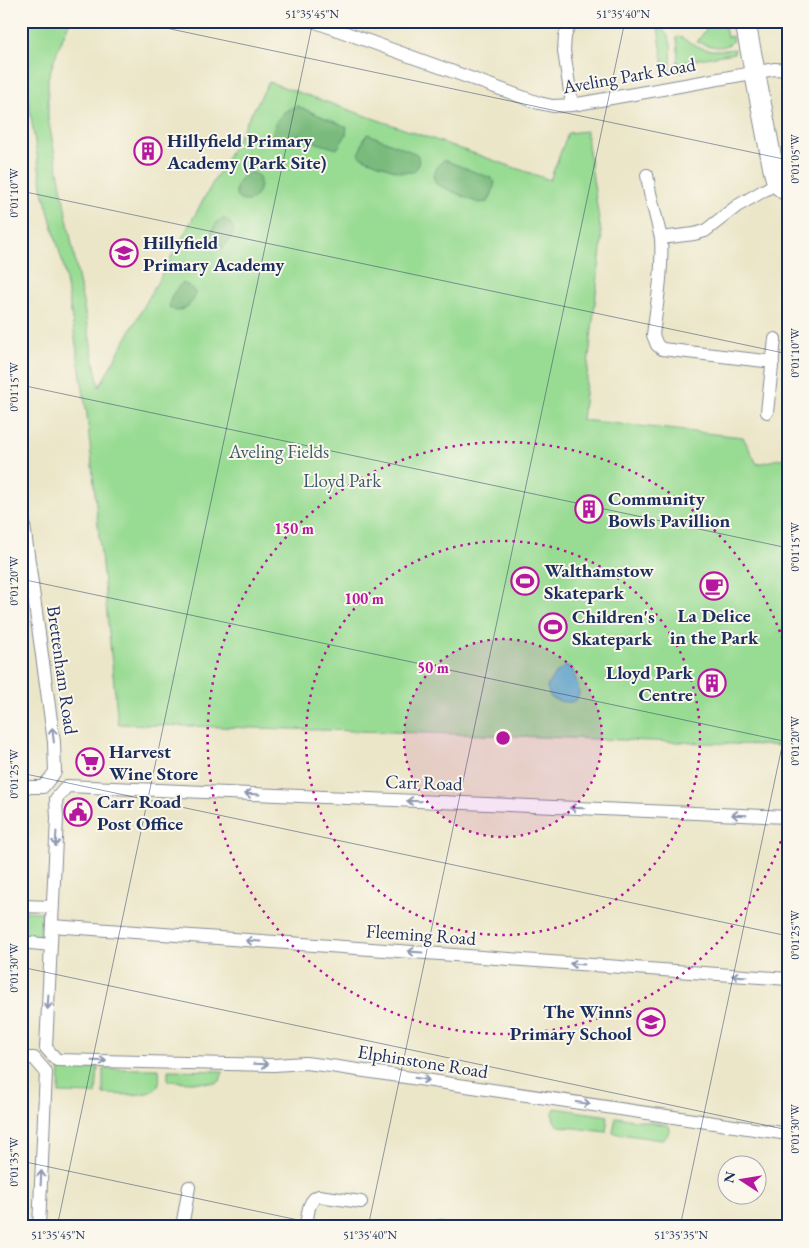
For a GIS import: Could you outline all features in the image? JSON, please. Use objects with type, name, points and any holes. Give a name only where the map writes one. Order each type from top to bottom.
[{"type":"main road","points":[[746,21],[765,71],[770,151],[782,187]]},
{"type":"street","name":"Aveling Park Road","points":[[313,21],[539,103],[553,106],[765,71],[788,70]]},
{"type":"street","points":[[571,21],[565,36],[564,51],[572,104]]},
{"type":"street","points":[[647,175],[661,238],[661,268],[653,335],[656,345],[662,350],[772,362]]},
{"type":"street","points":[[661,238],[705,231],[737,206],[782,187]]},
{"type":"street","points":[[767,412],[775,339]]},
{"type":"street","name":"Brettenham Road","points":[[21,504],[54,742],[55,772],[43,787],[21,787]]},
{"type":"street","name":"Carr Road","points":[[53,907],[57,818],[56,799],[67,786],[788,817]]},
{"type":"street","points":[[21,906],[53,907],[51,944],[21,942]]},
{"type":"street","name":"Fleeming Road","points":[[52,926],[788,979]]},
{"type":"street","name":"Elphinstone Road","points":[[51,944],[46,1048],[57,1060],[274,1065],[305,1063],[788,1134]]},
{"type":"street","points":[[21,1058],[34,1058],[46,1072],[39,1227]]},
{"type":"street","points":[[182,1227],[189,1187]]},
{"type":"street","points":[[306,1227],[310,1202],[314,1198],[319,1196],[361,1202]]},
{"type":"street","points":[[436,1227],[446,1227]]},
{"type":"green space","name":"Lloyd Park","points":[[21,21],[70,21],[48,78],[48,118],[99,387],[269,82],[550,180],[568,133],[586,131],[602,240],[582,420],[743,437],[757,464],[788,457],[788,746],[118,724],[87,415],[64,268],[43,192],[21,55]]},
{"type":"green space","points":[[712,21],[730,21],[731,26],[725,28],[727,37],[732,36],[733,41],[721,47],[697,42]]},
{"type":"green space","points":[[658,27],[668,36],[671,48],[671,74],[665,76]]},
{"type":"green space","points":[[679,36],[706,49],[735,49],[734,53],[682,62],[684,72],[678,73],[678,46],[676,38]]},
{"type":"green space","points":[[297,106],[347,127],[346,135],[337,149],[317,143],[301,134],[280,140],[272,136],[275,126],[283,113]]},
{"type":"green space","points":[[368,134],[417,154],[418,163],[414,172],[399,172],[361,157],[359,154],[364,138]]},
{"type":"green space","points":[[444,160],[491,178],[495,182],[488,202],[478,203],[436,184],[433,176],[439,164]]},
{"type":"green space","points":[[252,172],[258,175],[259,189],[252,200],[241,200],[236,194],[237,184],[244,176]]},
{"type":"green space","points":[[223,218],[232,225],[234,230],[229,241],[220,249],[213,245],[210,237],[216,223]]},
{"type":"green space","points":[[182,283],[191,288],[196,295],[188,306],[176,311],[170,308],[170,301]]},
{"type":"green space","points":[[21,911],[42,912],[40,938],[21,937]]},
{"type":"green space","points":[[60,1067],[98,1067],[96,1094],[59,1093]]},
{"type":"green space","points":[[103,1069],[159,1069],[159,1084],[157,1088],[146,1093],[131,1095],[103,1094]]},
{"type":"green space","points":[[168,1070],[223,1071],[220,1081],[215,1083],[168,1081]]},
{"type":"green space","points":[[555,1108],[608,1116],[606,1132],[559,1126],[553,1118]]},
{"type":"green space","points":[[616,1117],[668,1125],[670,1128],[666,1137],[661,1140],[613,1133]]},
{"type":"water","points":[[566,666],[572,668],[579,691],[576,700],[572,702],[558,701],[550,697],[547,687],[555,675]]},
{"type":"place","name":"Hillyfield Primary Academy (Park Site)","points":[[148,151]]},
{"type":"place","name":"Hillyfield Primary Academy","points":[[124,253]]},
{"type":"place","name":"Community Bowls Pavillion","points":[[589,509]]},
{"type":"place","name":"Walthamstow Skatepark","points":[[525,581]]},
{"type":"place","name":"La Delice in the Park","points":[[714,586]]},
{"type":"place","name":"Children's Skatepark","points":[[553,627]]},
{"type":"place","name":"Lloyd Park Centre","points":[[712,683]]},
{"type":"place","name":"Harvest Wine Store","points":[[90,762]]},
{"type":"place","name":"Carr Road Post Office","points":[[78,812]]},
{"type":"place","name":"The Winns Primary School","points":[[651,1022]]},
{"type":"park label","name":"Aveling Fields","points":[[279,451]]}]
